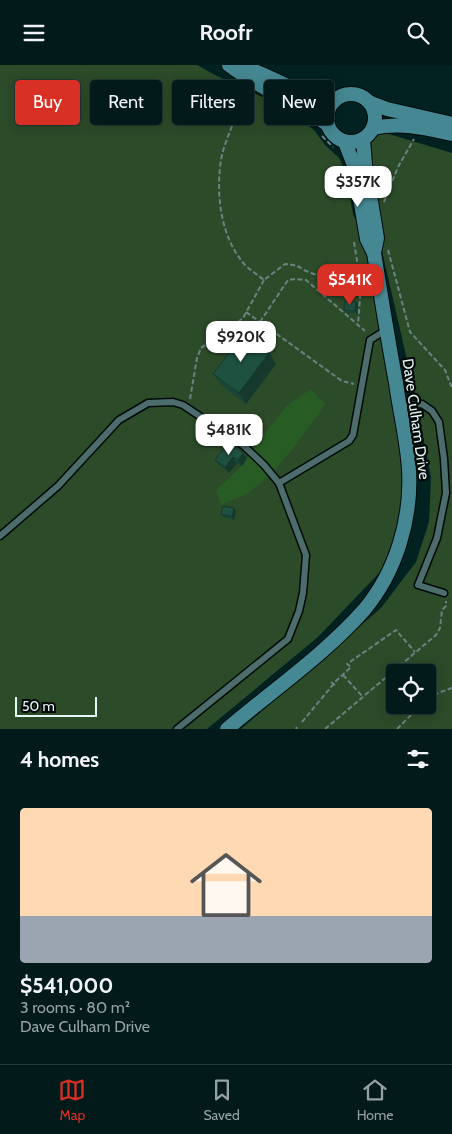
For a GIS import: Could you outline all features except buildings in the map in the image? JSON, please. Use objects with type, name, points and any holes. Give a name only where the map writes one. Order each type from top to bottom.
[{"type":"main road","points":[[229,65],[244,77],[296,103],[322,128],[335,137],[340,145],[358,142],[373,128],[375,120],[371,103]]},
{"type":"main road","points":[[236,65],[249,68],[312,97],[335,99],[350,94],[359,95],[371,103],[387,109],[452,125]]},
{"type":"main road","points":[[322,128],[329,107],[335,99]]},
{"type":"main road","points":[[373,128],[404,125],[452,134]]},
{"type":"main road","name":"Dave Culham Drive","points":[[363,139],[377,237],[374,253]]},
{"type":"main road","name":"Dave Culham Drive","points":[[227,729],[326,647],[365,608],[390,569],[406,520],[409,488],[407,449],[374,253],[367,239],[354,168],[340,145]]},
{"type":"lane","points":[[279,483],[349,441],[353,435],[370,341],[387,330]]},
{"type":"lane","points":[[0,536],[58,486],[119,420],[148,403],[173,402],[183,405],[244,446],[279,483],[306,555],[304,593],[288,639],[177,729]]},
{"type":"lane","points":[[399,405],[422,404],[432,411],[439,422],[446,493],[437,538],[418,585],[444,593]]},
{"type":"path","points":[[232,126],[221,158],[221,208],[228,237],[241,261],[264,280]]},
{"type":"path","points":[[322,128],[340,145]]},
{"type":"path","points":[[374,215],[380,214],[398,167],[414,138]]},
{"type":"path","points":[[354,242],[361,285],[358,324]]},
{"type":"path","points":[[386,243],[410,332],[445,370],[452,388]]},
{"type":"path","points":[[189,409],[197,358],[201,348],[224,333],[243,317],[264,280],[285,264],[299,265],[309,272],[328,278],[342,279],[377,271]]},
{"type":"path","points":[[260,321],[288,281],[295,279],[306,281],[365,331]]},
{"type":"path","points":[[246,312],[342,381],[362,387]]},
{"type":"path","points":[[324,729],[436,635],[440,628],[442,610],[446,606],[444,593]]},
{"type":"path","points":[[302,722],[334,684],[348,671],[351,667],[347,664],[350,661],[358,658],[396,630],[415,652]]},
{"type":"path","points":[[343,675],[363,697]]},
{"type":"path","points":[[436,694],[452,688]]},
{"type":"path","points":[[396,729],[412,714]]},
{"type":"green space","points":[[0,65],[197,65],[226,80],[172,80],[172,125],[254,125],[254,93],[264,98],[264,125],[308,125],[339,158],[346,173],[353,214],[362,233],[404,431],[412,511],[381,571],[318,637],[207,729],[0,729]]},
{"type":"green space","points":[[379,131],[452,153],[452,729],[241,729],[381,608],[416,562],[429,522],[431,477],[413,386],[382,251],[368,162],[370,140]]},
{"type":"green space","points":[[311,389],[325,404],[299,440],[268,477],[243,495],[221,505],[216,490],[237,471],[286,406]]}]
